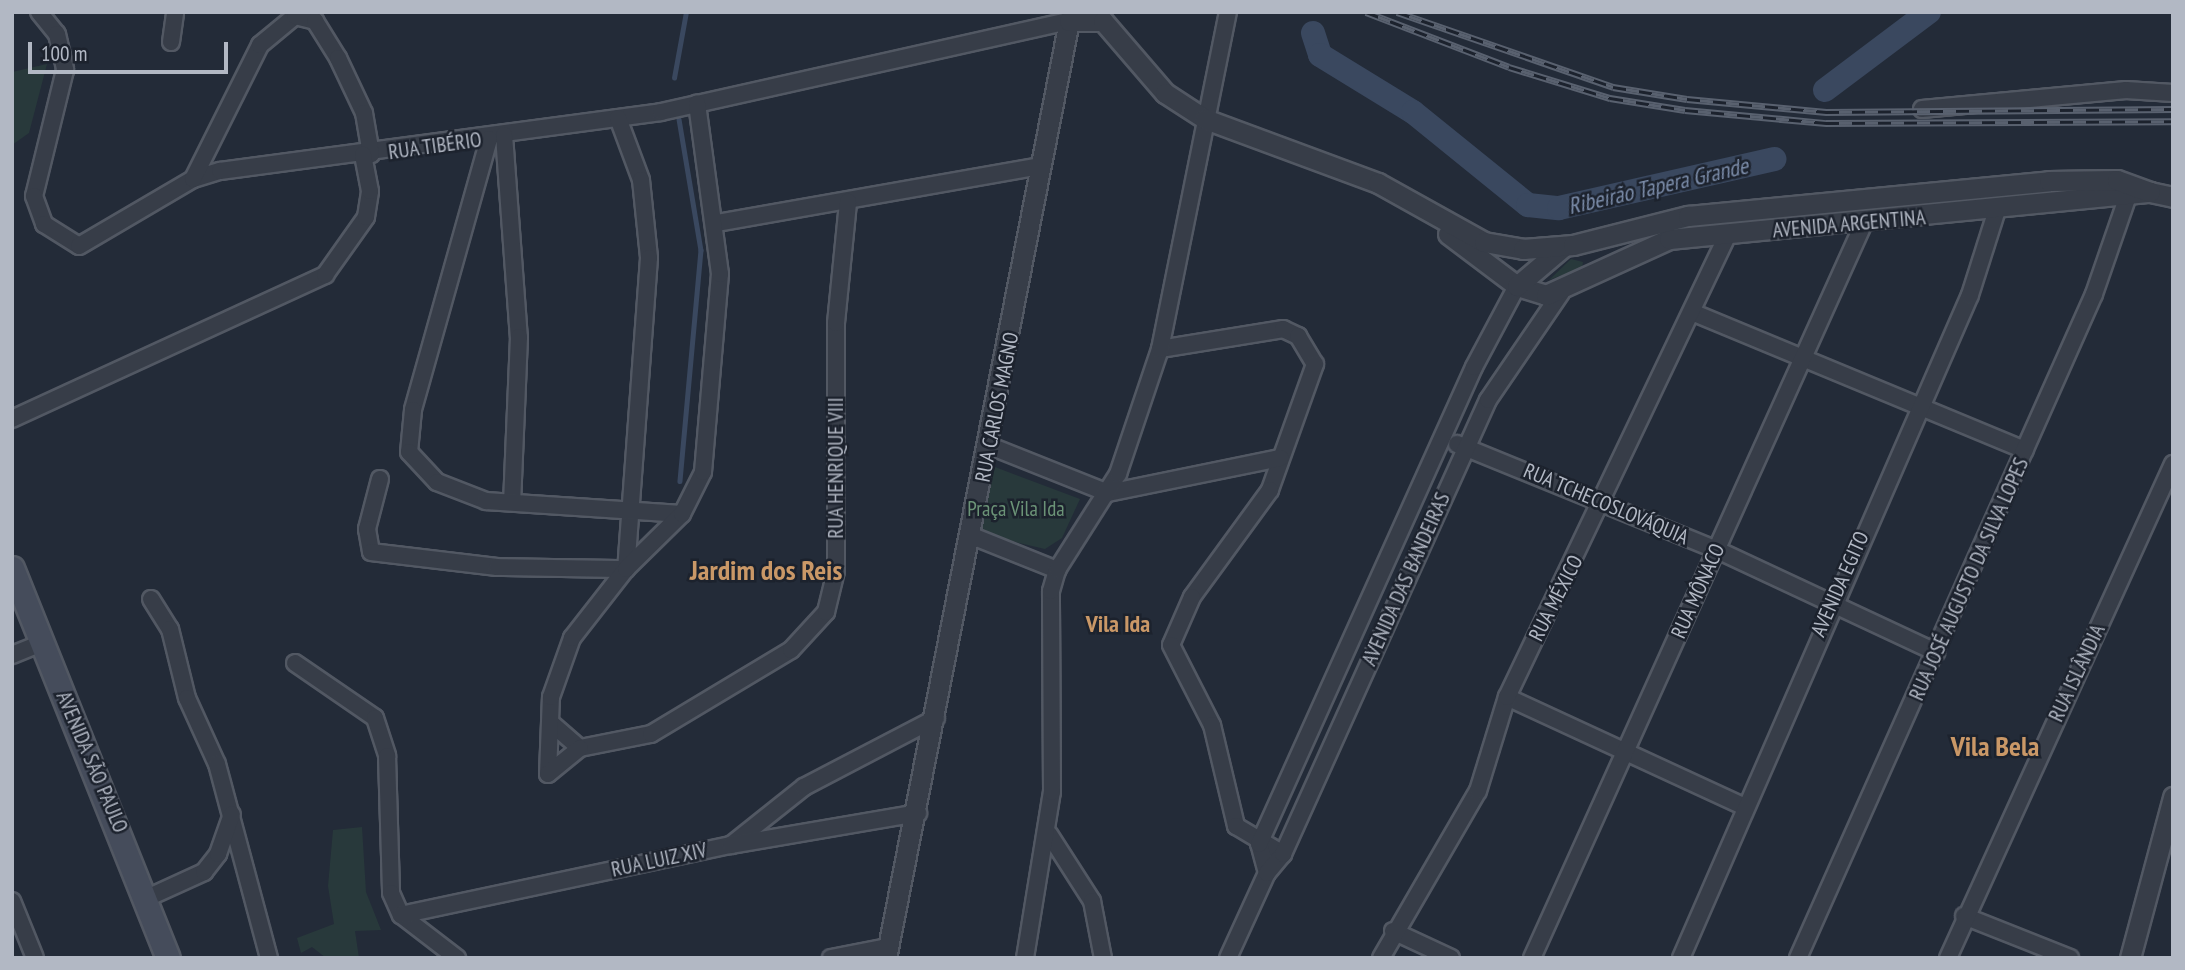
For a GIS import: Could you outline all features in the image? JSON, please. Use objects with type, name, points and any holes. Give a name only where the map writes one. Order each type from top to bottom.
[{"type":"main road","name":"AVENIDA SÃO PAULO","points":[[12,568],[147,898],[168,958]]},
{"type":"street","name":"RUA TIBÉRIO","points":[[39,12],[65,56],[34,181],[44,224],[69,245],[88,244],[193,179],[238,167],[367,155],[618,118],[697,104],[1069,20]]},
{"type":"street","points":[[171,42],[175,12]]},
{"type":"street","points":[[1025,958],[1049,834],[1051,592],[1057,570],[1108,493],[1160,349],[1190,225],[1205,119],[1228,12]]},
{"type":"street","points":[[12,419],[325,275],[366,218],[370,191],[365,113],[338,58],[315,21],[295,16],[260,45],[193,179]]},
{"type":"street","points":[[1069,20],[1092,18],[1107,25],[1165,93],[1205,119],[1378,183],[1430,216],[1517,286],[1561,293]]},
{"type":"street","name":"RUA CARLOS MAGNO","points":[[886,952],[918,813],[990,446],[1039,166],[1069,20]]},
{"type":"street","points":[[1922,109],[2126,90],[2173,93]]},
{"type":"street","points":[[551,723],[580,748],[548,774],[551,697],[572,638],[626,569],[682,514],[703,472],[713,398],[717,223],[697,104]]},
{"type":"street","points":[[618,118],[641,180],[647,220],[649,303],[626,569]]},
{"type":"street","points":[[496,137],[407,434],[409,452],[437,482],[485,501],[682,514]]},
{"type":"street","points":[[496,137],[519,337],[512,502]]},
{"type":"street","points":[[717,223],[848,202],[1039,166]]},
{"type":"street","name":"AVENIDA ARGENTINA","points":[[1430,216],[1484,242],[1523,249],[1574,244],[1688,216],[2041,183],[2117,180],[2173,197]]},
{"type":"street","points":[[2041,183],[2041,204]]},
{"type":"street","name":"AVENIDA ARGENTINA","points":[[1561,293],[1588,275],[1669,239],[1863,225],[2150,192]]},
{"type":"street","name":"RUA JOSÉ AUGUSTO DA SILVA LOPES","points":[[1798,958],[2094,294],[2128,196]]},
{"type":"street","name":"RUA HENRIQUE VIII","points":[[580,748],[619,744],[693,714],[791,650],[826,612],[836,571],[836,323],[848,202]]},
{"type":"street","name":"AVENIDA EGITO","points":[[1681,958],[1918,405],[1970,295],[1997,210]]},
{"type":"street","name":"RUA MÔNACO","points":[[1532,958],[1717,550],[1800,353],[1863,225]]},
{"type":"street","name":"RUA MÉXICO","points":[[1381,958],[1393,932],[1478,791],[1507,697],[1604,504],[1728,234]]},
{"type":"street","points":[[1517,286],[1574,244],[1593,253],[1588,275]]},
{"type":"street","name":"AVENIDA DAS BANDEIRAS","points":[[1259,844],[1446,439],[1474,367],[1517,286]]},
{"type":"street","name":"AVENIDA DAS BANDEIRAS","points":[[1228,958],[1267,873],[1283,854],[1465,447],[1506,366],[1561,293]]},
{"type":"street","points":[[1694,313],[1800,353],[2025,450]]},
{"type":"street","points":[[1160,349],[1275,328],[1298,336],[1312,355],[1314,375],[1262,505],[1192,597],[1174,626],[1171,645],[1174,662],[1212,725],[1228,809],[1259,844],[1283,854]]},
{"type":"street","name":"RUA TCHECOSLOVÁQUIA","points":[[1446,439],[1717,550],[1936,652]]},
{"type":"street","points":[[990,446],[1108,493],[1280,458]]},
{"type":"street","name":"RUA ISLÂNDIA","points":[[1948,958],[1964,916],[2173,464]]},
{"type":"street","points":[[600,508],[619,497],[636,472]]},
{"type":"street","points":[[380,480],[367,530],[371,552],[498,567],[626,569]]},
{"type":"street","points":[[972,536],[1057,570]]},
{"type":"street","points":[[151,599],[170,629],[187,698],[232,814],[269,958]]},
{"type":"street","points":[[1356,633],[1377,645]]},
{"type":"street","points":[[12,655],[41,643]]},
{"type":"street","points":[[295,663],[366,709],[382,734],[388,882],[401,915],[457,958]]},
{"type":"street","points":[[1507,697],[1745,807]]},
{"type":"street","points":[[731,845],[804,787],[936,718]]},
{"type":"street","points":[[2130,958],[2173,797]]},
{"type":"street","name":"RUA LUIZ XIV","points":[[401,915],[731,845],[918,813]]},
{"type":"street","points":[[147,898],[204,872],[218,854],[232,814]]},
{"type":"street","points":[[1049,834],[1092,901],[1103,958]]},
{"type":"street","points":[[1259,844],[1267,873]]},
{"type":"street","points":[[12,901],[35,958]]},
{"type":"street","points":[[1964,916],[2070,958]]},
{"type":"street","points":[[1393,932],[1451,958]]},
{"type":"street","points":[[831,958],[886,952]]},
{"type":"green space","points":[[47,64],[29,133],[12,145],[12,72]]},
{"type":"green space","points":[[1571,259],[1583,262],[1582,268],[1549,280]]},
{"type":"green space","name":"Praça Vila Ida","points":[[995,467],[1080,499],[1062,538],[1045,549],[990,536],[980,525]]},
{"type":"green space","points":[[362,827],[366,892],[381,930],[355,931],[359,958],[326,958],[312,947],[301,953],[297,938],[334,924],[328,886],[333,830]]},
{"type":"waterway","points":[[674,78],[686,12]]},
{"type":"waterway","name":"Ribeirão Tapera Grande","points":[[1825,90],[1929,12]]},
{"type":"waterway","name":"Ribeirão Tapera Grande","points":[[1313,33],[1320,55],[1413,112],[1528,205],[1559,208],[1774,159]]},
{"type":"waterway","points":[[679,119],[701,250],[680,481]]},
{"type":"railway","points":[[1366,12],[1509,67],[1610,98],[1685,110],[1826,123],[2173,121]]},
{"type":"railway","points":[[1397,12],[1613,87],[1687,99],[1826,112],[2173,109]]},
{"type":"district","name":"Jardim dos Reis","points":[[766,570]]},
{"type":"district","name":"Vila Ida","points":[[1118,624]]},
{"type":"district","name":"Vila Bela","points":[[1995,746]]}]
